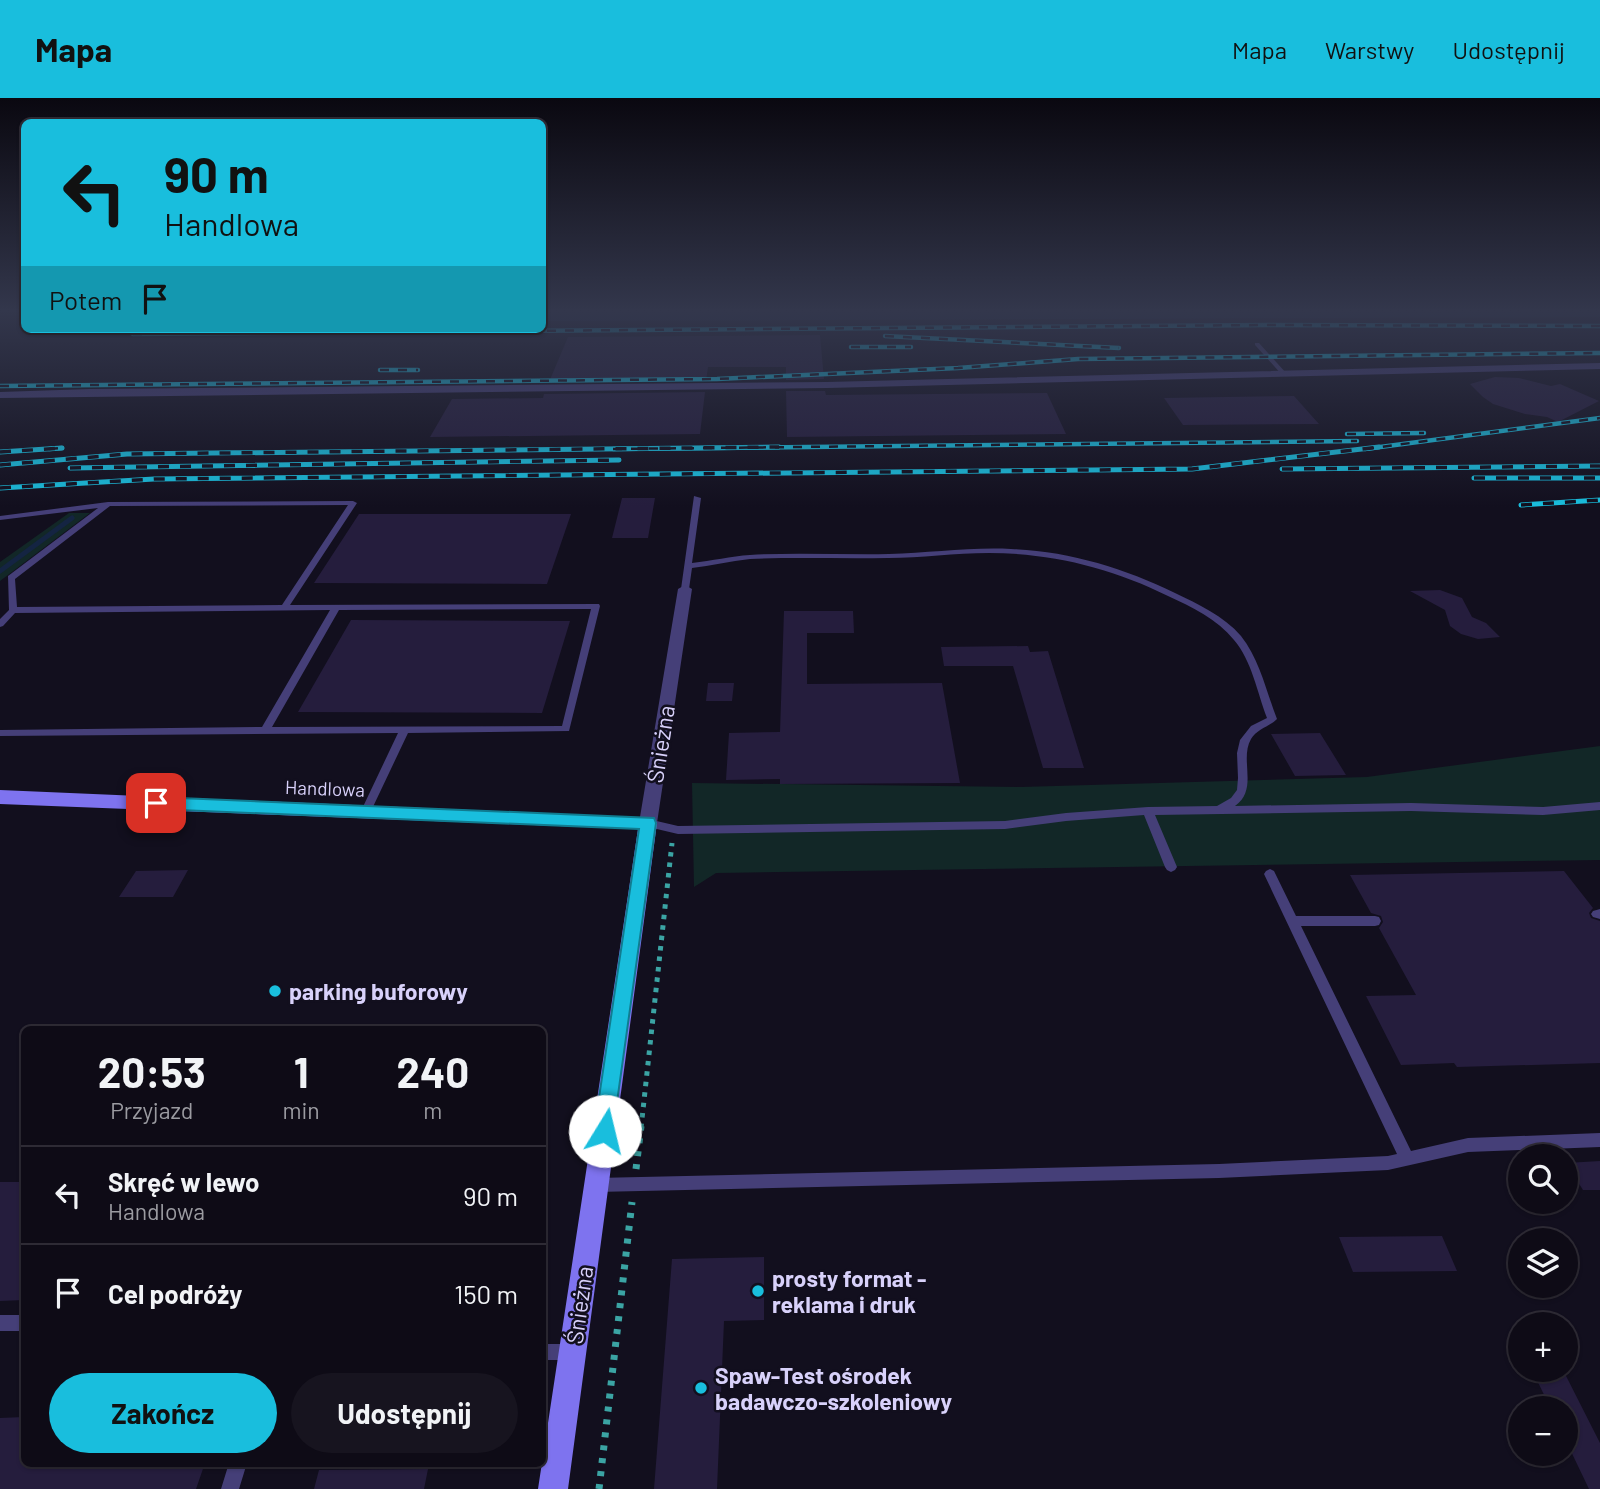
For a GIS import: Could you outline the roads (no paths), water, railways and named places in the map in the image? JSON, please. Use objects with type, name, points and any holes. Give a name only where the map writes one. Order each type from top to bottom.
[{"type":"street","points":[[0,395],[166,390],[716,387],[1194,377]]},
{"type":"street","name":"Śnieżna","points":[[553,1489],[648,823],[685,589]]},
{"type":"street","name":"Handlowa","points":[[0,797],[648,823]]},
{"type":"lane","name":"Śnieżna","points":[[685,589],[697,498]]},
{"type":"lane","points":[[0,518],[108,504],[353,503],[284,608]]},
{"type":"lane","points":[[13,610],[10,578],[108,504]]},
{"type":"lane","points":[[688,566],[710,565],[751,557],[993,551],[1068,558],[1109,568],[1141,580],[1179,598],[1229,629],[1256,668],[1265,691],[1272,719],[1256,724],[1246,734],[1242,745],[1244,787],[1231,805],[1215,811]]},
{"type":"lane","points":[[0,624],[13,610],[596,606],[566,729],[0,733]]},
{"type":"lane","points":[[265,730],[336,607]]},
{"type":"lane","points":[[366,811],[405,730]]},
{"type":"lane","points":[[648,823],[674,829],[1005,825],[1148,811],[1410,807],[1543,811],[1600,806]]},
{"type":"lane","points":[[1148,811],[1171,867]]},
{"type":"lane","points":[[1270,874],[1407,1158]]},
{"type":"lane","points":[[1293,921],[1375,921]]},
{"type":"lane","points":[[596,1185],[1219,1171],[1388,1163],[1468,1145],[1600,1140]]},
{"type":"lane","points":[[0,1323],[21,1324]]},
{"type":"lane","points":[[546,1352],[573,1352]]},
{"type":"lane","points":[[230,1489],[237,1467]]},
{"type":"waterway","points":[[0,571],[72,518]]},
{"type":"railway","points":[[0,386],[763,377]]},
{"type":"railway","points":[[1365,449],[1600,418]]},
{"type":"railway","points":[[1347,434],[1424,433]]},
{"type":"railway","points":[[613,449],[1357,441]]},
{"type":"railway","points":[[0,465],[127,454],[779,447]]},
{"type":"railway","points":[[0,488],[154,479],[1192,469],[1379,447]]},
{"type":"railway","points":[[0,452],[62,448],[49,449]]},
{"type":"railway","points":[[70,468],[619,460]]},
{"type":"railway","points":[[1282,469],[1600,466]]},
{"type":"railway","points":[[1474,478],[1600,478]]},
{"type":"railway","points":[[1521,505],[1600,500]]},
{"type":"place","name":"parking buforowy","points":[[275,991]]},
{"type":"place","name":"prosty format - reklama i druk","points":[[758,1291]]},
{"type":"place","name":"Spaw-Test ośrodek badawczo-szkoleniowy","points":[[701,1388]]}]
